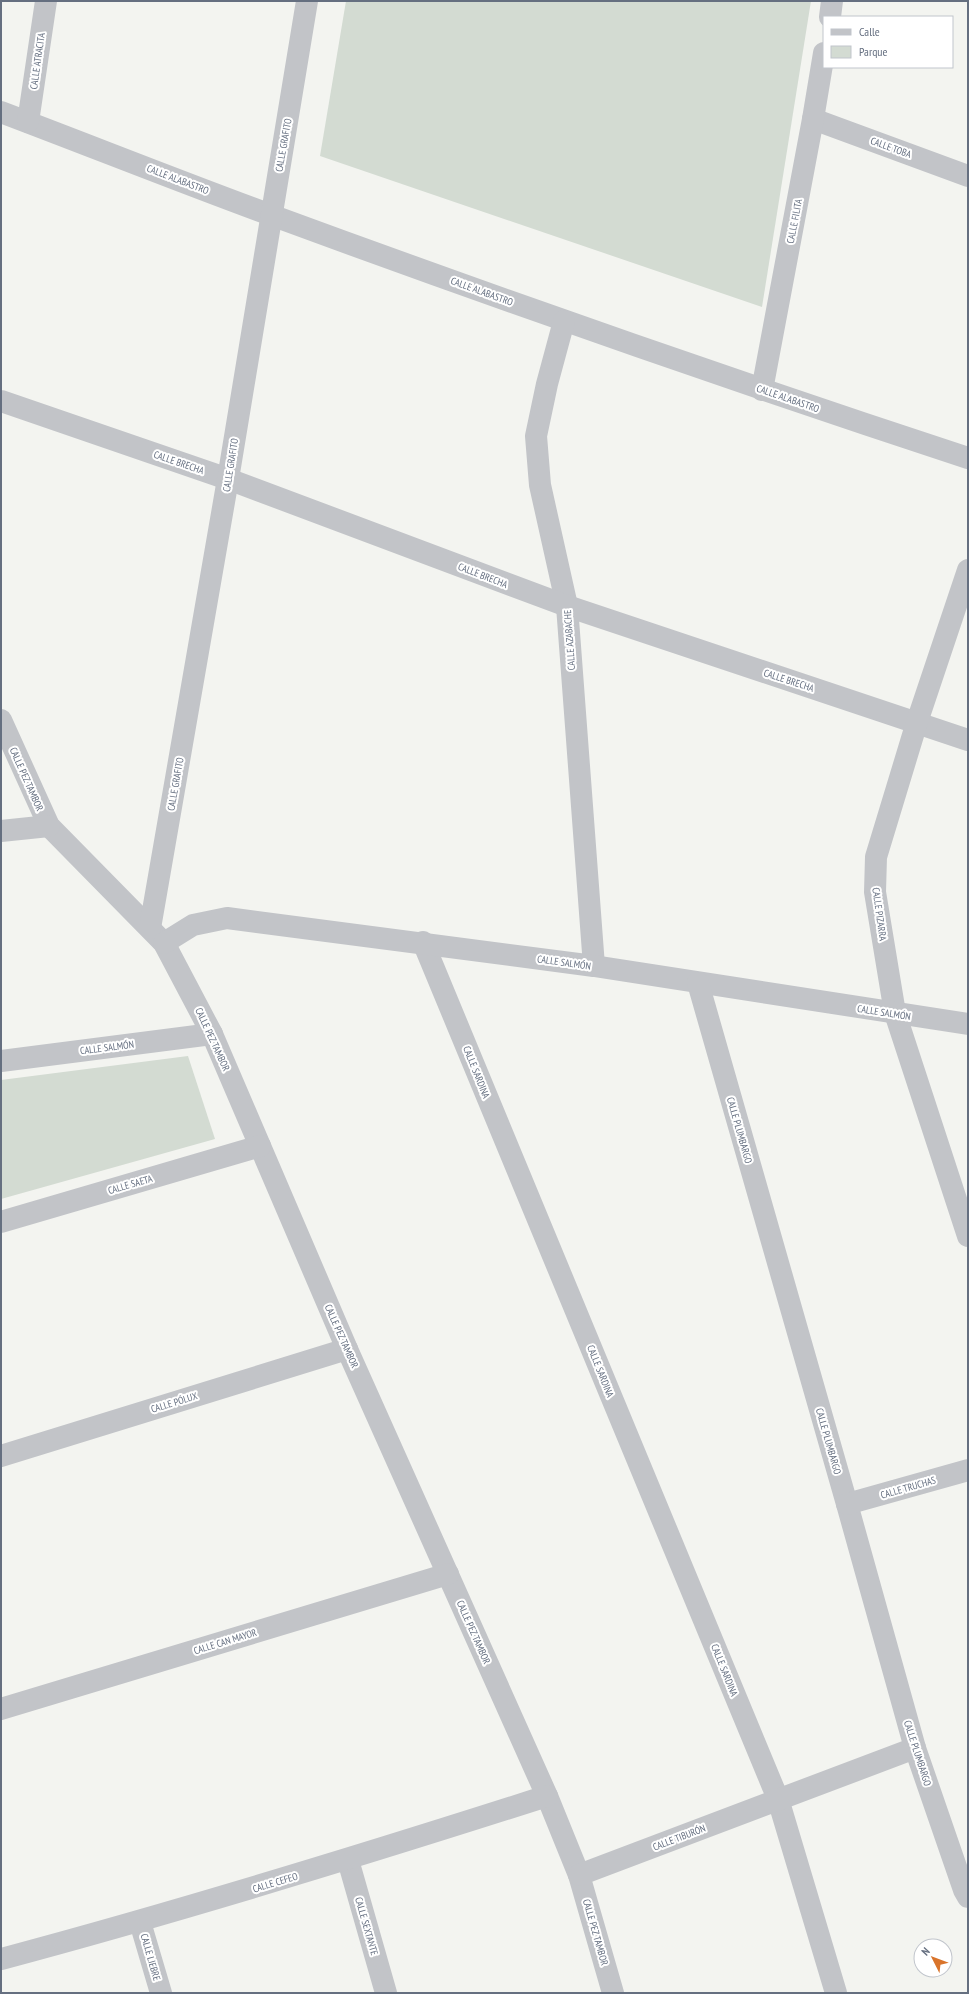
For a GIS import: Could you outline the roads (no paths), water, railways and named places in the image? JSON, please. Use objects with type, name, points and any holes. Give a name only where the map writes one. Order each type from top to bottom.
[{"type":"street","name":"CALLE ATRACITA","points":[[28,122],[46,1]]},
{"type":"street","name":"CALLE GRAFITO","points":[[157,936],[270,215],[307,1]]},
{"type":"street","points":[[830,16],[832,1]]},
{"type":"street","name":"CALLE FILITA","points":[[762,390],[823,59]]},
{"type":"street","name":"CALLE ALABASTRO","points":[[1,112],[270,215],[564,321],[762,390],[968,458]]},
{"type":"street","name":"CALLE TOBA","points":[[813,118],[968,176]]},
{"type":"street","name":"CALLE AZABACHE","points":[[564,321],[547,384],[536,436],[540,485],[567,606],[594,966]]},
{"type":"street","name":"CALLE BRECHA","points":[[1,401],[228,478],[567,606],[968,740]]},
{"type":"street","name":"CALLE PIZARRA","points":[[968,570],[917,722],[876,857],[875,892],[895,1013],[968,1236]]},
{"type":"street","name":"CALLE PEZ TAMBOR","points":[[1,720],[49,826],[157,936],[212,1034],[347,1349],[547,1796],[579,1875],[613,1993]]},
{"type":"street","points":[[1,832],[49,826]]},
{"type":"street","name":"CALLE SALMÓN","points":[[157,936],[193,925],[227,918],[423,942],[594,966],[968,1024]]},
{"type":"street","name":"CALLE SARDINA","points":[[423,942],[778,1800],[836,1993]]},
{"type":"street","name":"CALLE PLUMBARGO","points":[[698,983],[915,1748],[967,1892]]},
{"type":"street","name":"CALLE SALMÓN","points":[[1,1061],[212,1034]]},
{"type":"street","name":"CALLE SAETA","points":[[1,1222],[260,1146]]},
{"type":"street","name":"CALLE PÓLUX","points":[[1,1456],[347,1349]]},
{"type":"street","name":"CALLE TRUCHAS","points":[[847,1504],[968,1470]]},
{"type":"street","name":"CALLE CAN MAYOR","points":[[1,1708],[448,1574]]},
{"type":"street","points":[[778,1800],[915,1748]]},
{"type":"street","name":"CALLE CEFEO","points":[[1,1959],[140,1922],[348,1860],[547,1796]]},
{"type":"street","name":"CALLE TIBURÓN","points":[[579,1875],[778,1800]]},
{"type":"street","name":"CALLE SEXTANTE","points":[[348,1860],[386,1993]]},
{"type":"street","name":"CALLE LIEBRE","points":[[140,1922],[161,1993]]}]
